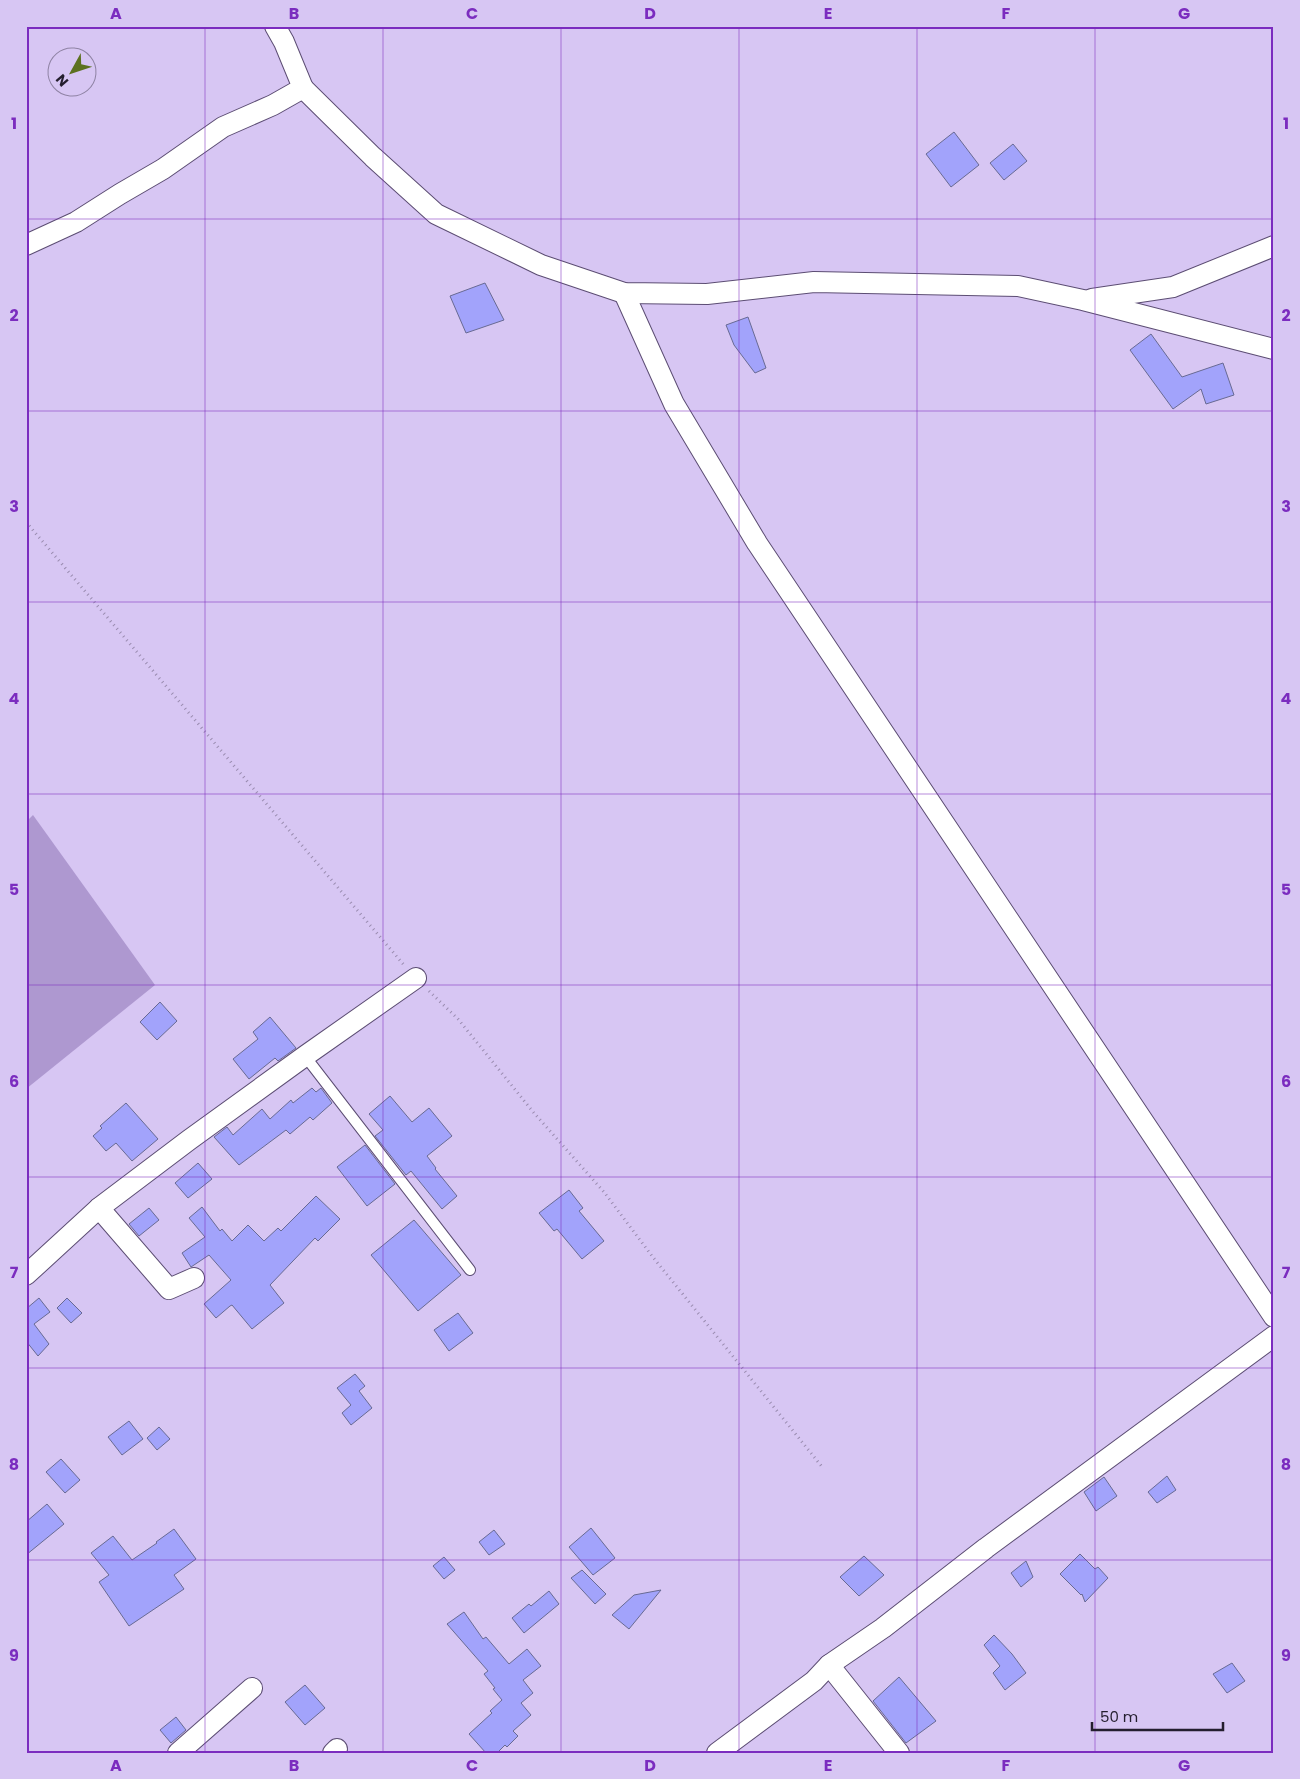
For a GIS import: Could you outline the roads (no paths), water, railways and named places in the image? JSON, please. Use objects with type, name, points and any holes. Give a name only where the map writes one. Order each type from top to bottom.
[{"type":"street","points":[[275,26],[284,42],[303,88],[373,157],[436,214],[540,265],[624,293],[707,294],[814,282],[1018,286],[1083,300],[1274,349]]},
{"type":"street","points":[[26,246],[76,222],[163,169],[223,127],[273,105],[303,88]]},
{"type":"street","points":[[1083,300],[1173,287],[1274,246]]},
{"type":"street","points":[[624,293],[674,404],[758,542],[1274,1317]]},
{"type":"street","points":[[26,1276],[99,1208],[189,1140],[416,978]]},
{"type":"street","points":[[99,1208],[169,1289],[194,1278]]},
{"type":"street","points":[[717,1753],[814,1681],[829,1665],[883,1628],[986,1548],[1274,1336]]},
{"type":"street","points":[[829,1665],[899,1753]]},
{"type":"street","points":[[178,1753],[252,1688]]},
{"type":"lane","points":[[305,1056],[470,1270]]}]
